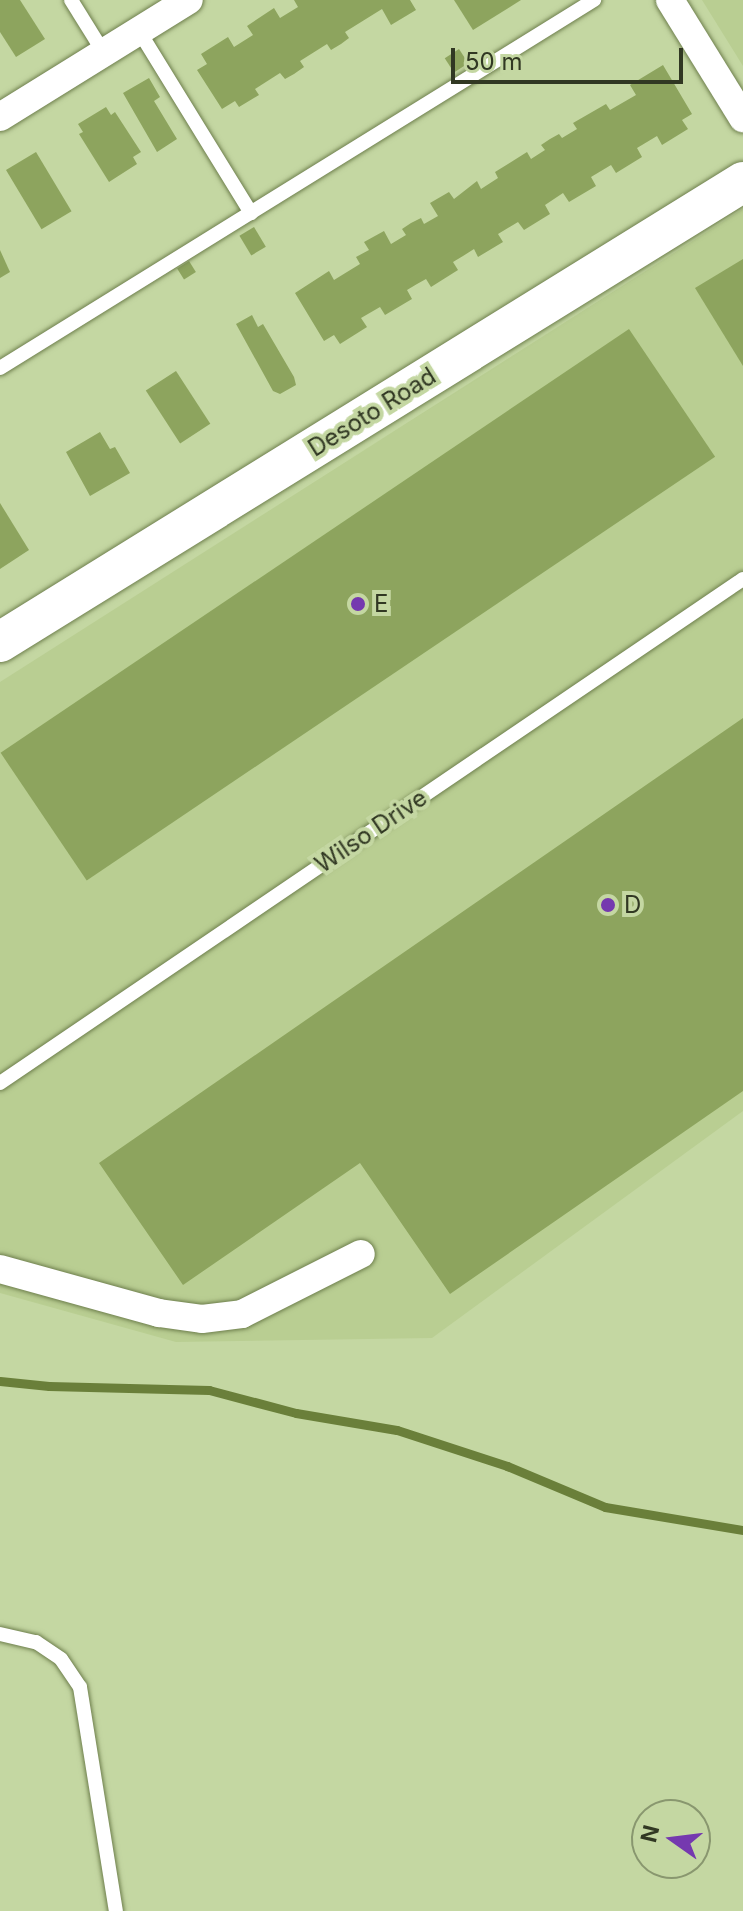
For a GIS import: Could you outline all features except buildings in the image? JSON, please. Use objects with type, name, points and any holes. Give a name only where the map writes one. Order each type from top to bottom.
[{"type":"street","points":[[0,117],[189,0]]},
{"type":"street","points":[[670,0],[743,118]]},
{"type":"street","name":"Desoto Road","points":[[0,642],[743,182]]},
{"type":"street","points":[[0,1269],[159,1313],[202,1319],[242,1314],[361,1254]]},
{"type":"lane","points":[[71,0],[104,53]]},
{"type":"lane","points":[[0,368],[594,0]]},
{"type":"lane","points":[[139,31],[251,213]]},
{"type":"lane","name":"Wilso Drive","points":[[0,1083],[743,579]]},
{"type":"lane","points":[[0,1634],[36,1642],[61,1659],[80,1687],[116,1911]]},
{"type":"shaded area","points":[[702,0],[743,0],[743,66]]},
{"type":"shaded area","points":[[743,209],[743,1111],[432,1338],[176,1342],[0,1293],[0,682]]},
{"type":"waterway","points":[[0,1381],[49,1386],[209,1390],[296,1413],[397,1430],[507,1466],[605,1507],[743,1530]]},
{"type":"place","name":"E","points":[[358,604]]},
{"type":"place","name":"D","points":[[608,905]]}]
